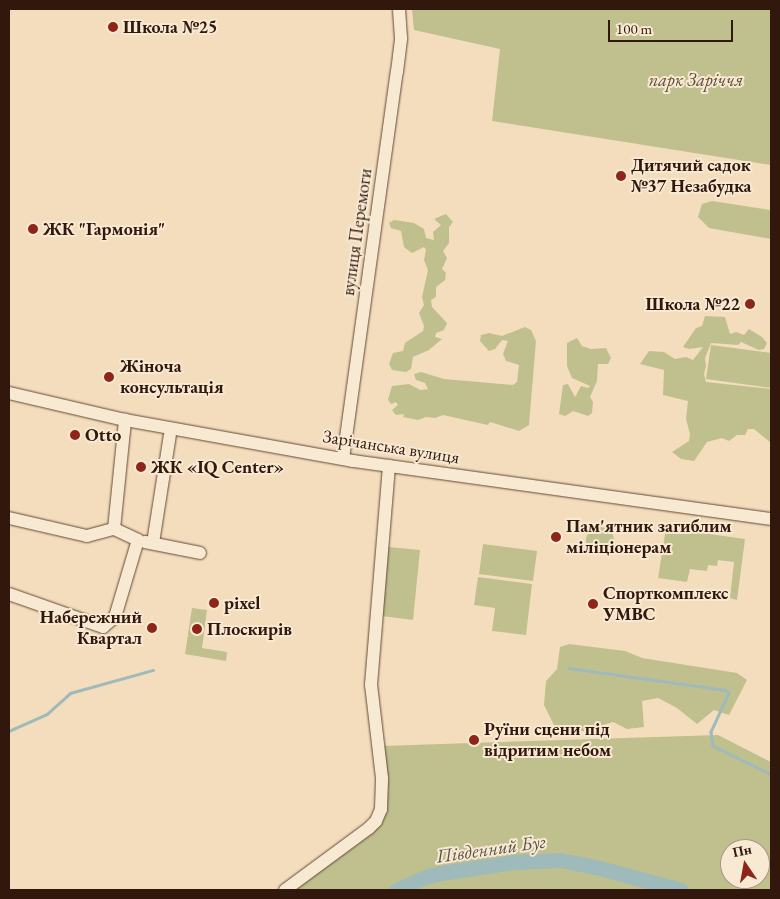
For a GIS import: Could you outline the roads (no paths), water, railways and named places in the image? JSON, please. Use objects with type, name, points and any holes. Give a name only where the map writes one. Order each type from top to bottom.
[{"type":"street","name":"вулиця Перемоги","points":[[343,459],[397,72],[401,38],[399,9]]},
{"type":"street","name":"Зарічанська вулиця","points":[[9,393],[125,420],[343,459],[771,519]]},
{"type":"street","points":[[114,529],[125,420]]},
{"type":"street","points":[[153,543],[170,435]]},
{"type":"street","points":[[285,890],[369,828],[376,821],[381,809],[382,778],[371,685],[389,466]]},
{"type":"street","points":[[9,518],[87,536],[114,529],[138,540],[200,553]]},
{"type":"street","points":[[9,594],[103,627],[111,622],[119,608],[138,540]]},
{"type":"waterway","points":[[569,668],[725,690],[729,693],[711,732],[713,746],[771,774]]},
{"type":"waterway","points":[[9,731],[47,714],[70,693],[153,670]]},
{"type":"waterway","name":"Південний Буг","points":[[396,890],[425,877],[441,873],[515,862],[560,860],[596,867],[681,890]]},
{"type":"place","name":"Школа №25","points":[[113,27]]},
{"type":"place","name":"Дитячий садок №37 Незабудка","points":[[621,176]]},
{"type":"place","name":"ЖК \"Гармонія\"","points":[[33,229]]},
{"type":"place","name":"Школа №22","points":[[750,304]]},
{"type":"place","name":"Жіноча консультація","points":[[109,377]]},
{"type":"place","name":"Otto","points":[[75,435]]},
{"type":"place","name":"ЖК «IQ Center»","points":[[141,467]]},
{"type":"place","name":"Пам'ятник загиблим міліціонерам","points":[[556,537]]},
{"type":"place","name":"pixel","points":[[214,603]]},
{"type":"place","name":"Спорткомплекс УМВС","points":[[593,604]]},
{"type":"place","name":"Набережний Квартал","points":[[152,628]]},
{"type":"place","name":"Плоскирів","points":[[197,629]]},
{"type":"place","name":"Руїни сцени під відритим небом","points":[[474,740]]},
{"type":"park label","name":"парк Заріччя","points":[[696,80]]}]
